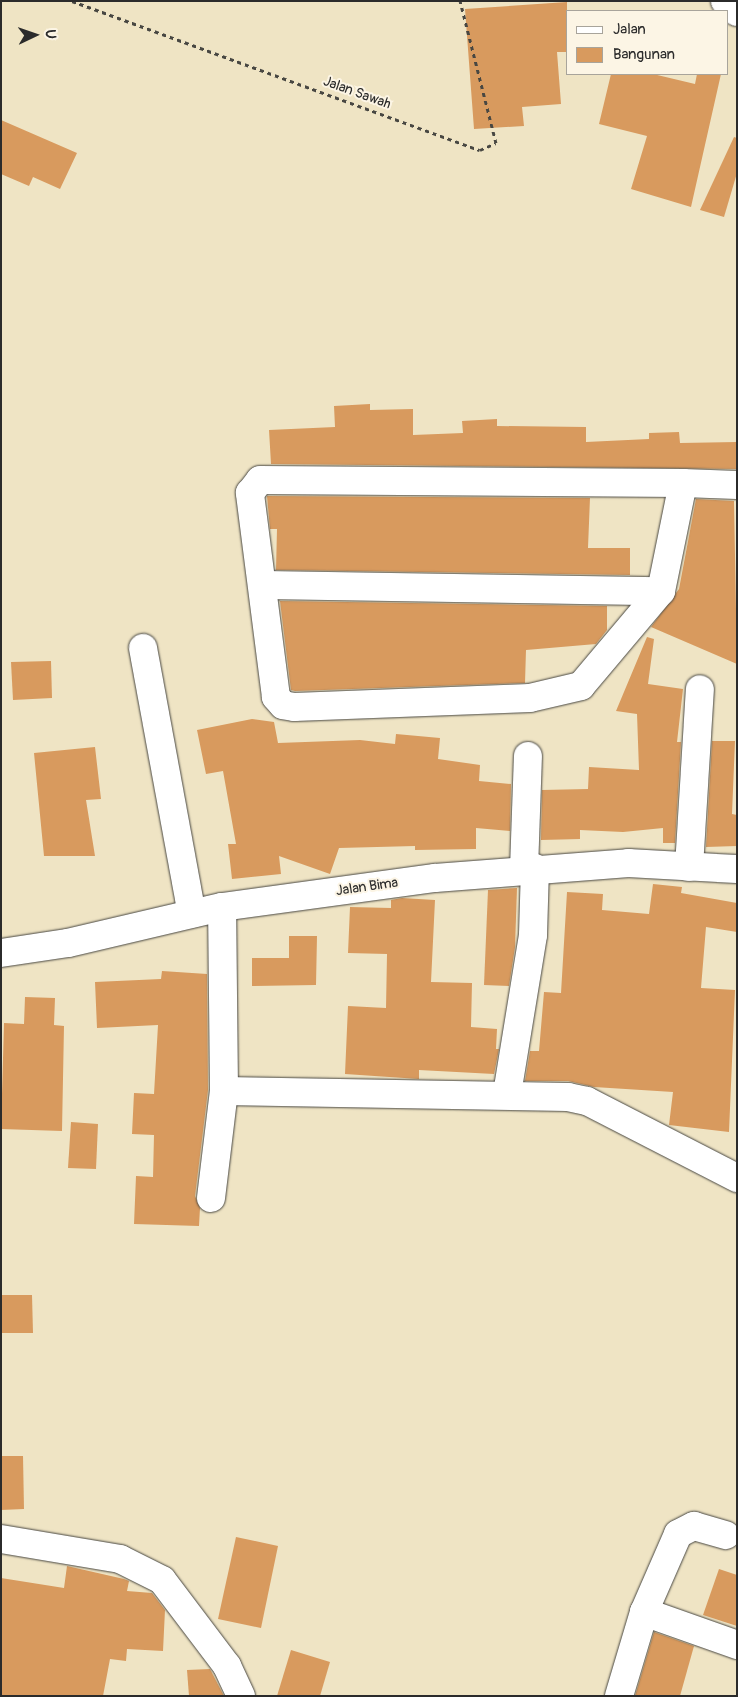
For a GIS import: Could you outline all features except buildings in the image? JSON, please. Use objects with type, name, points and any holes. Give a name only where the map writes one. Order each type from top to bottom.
[{"type":"street","points":[[725,1],[737,12]]},
{"type":"street","points":[[683,483],[662,591],[581,686],[530,698],[294,707],[283,704],[276,697],[250,493],[260,480],[683,483],[737,485]]},
{"type":"street","points":[[263,585],[662,591]]},
{"type":"street","points":[[142,648],[192,914]]},
{"type":"street","points":[[689,867],[700,689]]},
{"type":"street","points":[[507,1094],[533,935],[528,756]]},
{"type":"street","name":"Jalan Bima","points":[[1,953],[68,943],[222,907],[435,878],[530,869],[628,864],[689,867],[736,862]]},
{"type":"street","points":[[211,1198],[224,1091],[222,907]]},
{"type":"street","points":[[224,1091],[551,1094],[587,1101],[737,1178]]},
{"type":"street","points":[[619,1696],[644,1612],[678,1534],[694,1526],[726,1535]]},
{"type":"street","points":[[1,1539],[120,1559],[162,1580],[227,1666],[241,1696]]},
{"type":"street","points":[[644,1612],[737,1645]]},
{"type":"path","name":"Jalan Sawah","points":[[72,1],[480,150],[496,143],[460,1]]}]
